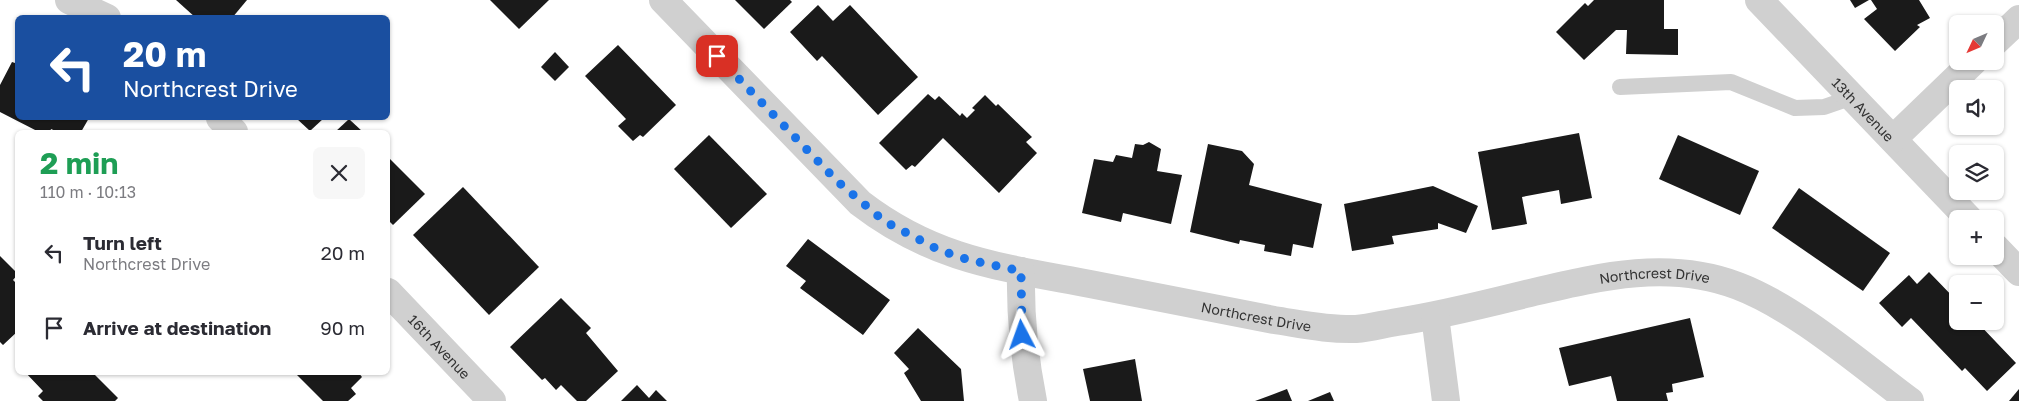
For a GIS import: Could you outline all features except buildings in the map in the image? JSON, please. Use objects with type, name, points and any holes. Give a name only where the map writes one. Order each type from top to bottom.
[{"type":"street","points":[[69,0],[101,15]]},
{"type":"street","name":"Northcrest Drive","points":[[664,0],[837,181],[884,221],[939,250],[969,260],[1318,327],[1356,329],[1435,316],[1582,281],[1630,272],[1678,271],[1707,276],[1738,286],[1772,301],[1908,400]]},
{"type":"street","name":"13th Avenue","points":[[1759,0],[1960,210]]},
{"type":"street","points":[[2004,33],[2019,19]]},
{"type":"street","points":[[1893,139],[1965,70]]},
{"type":"street","points":[[222,120],[232,130]]},
{"type":"street","points":[[2004,256],[2019,272]]},
{"type":"street","points":[[1021,271],[1020,316],[1024,355],[1033,401]]},
{"type":"street","name":"16th Avenue","points":[[390,294],[492,401]]},
{"type":"street","points":[[1435,316],[1446,401]]},
{"type":"lane","points":[[1620,87],[1731,82],[1795,108],[1824,108],[1853,97]]},
{"type":"route","points":[[717,56],[837,181],[884,221],[939,250],[969,260],[1021,271],[1020,316],[1022,335]]}]
